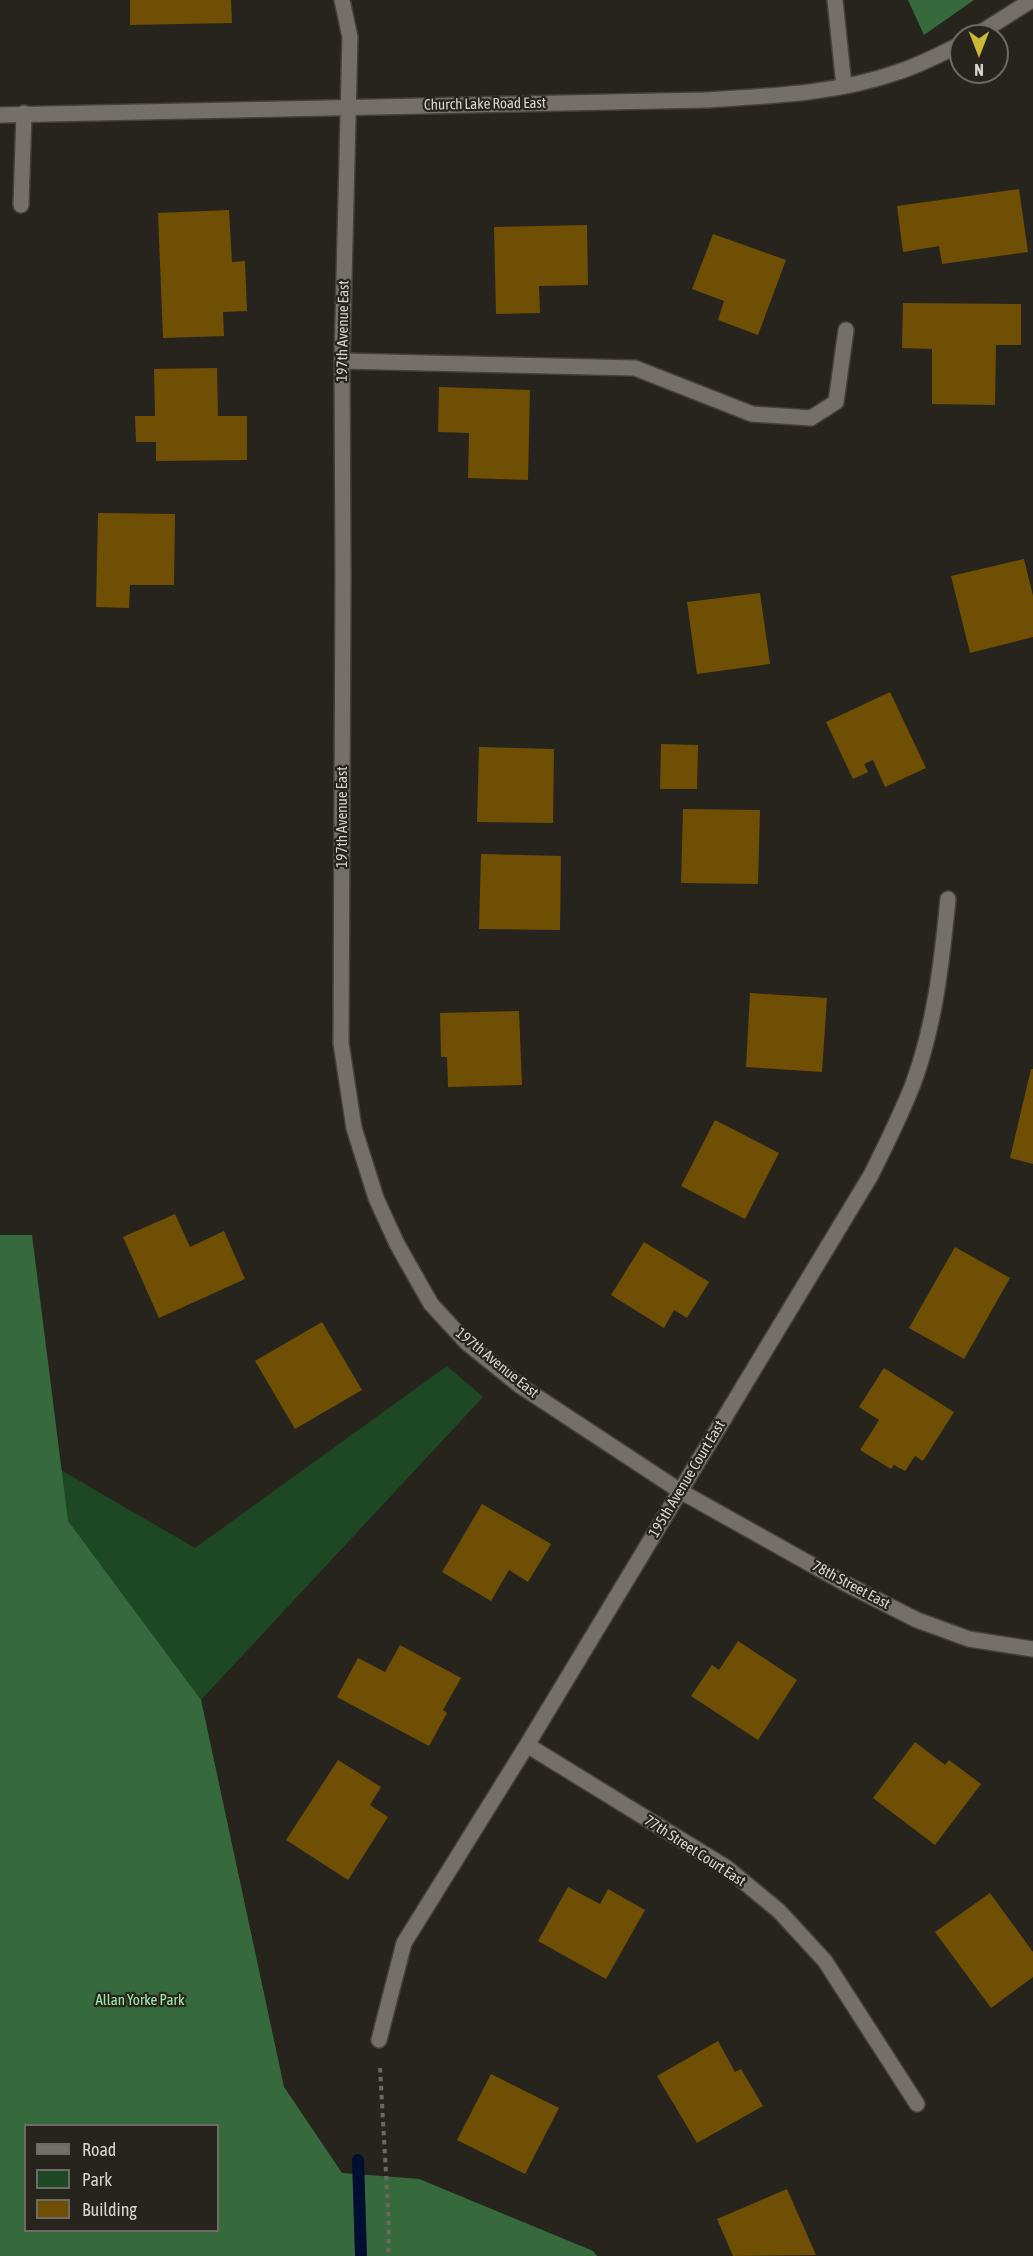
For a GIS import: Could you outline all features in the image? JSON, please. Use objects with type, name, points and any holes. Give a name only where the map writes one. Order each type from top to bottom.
[{"type":"street","name":"197th Avenue East","points":[[342,0],[350,37],[342,361],[341,1043],[354,1128],[376,1198],[397,1244],[431,1304],[467,1342],[519,1385],[680,1491]]},
{"type":"street","points":[[836,0],[844,86]]},
{"type":"street","points":[[994,24],[1032,0]]},
{"type":"street","name":"Church Lake Road East","points":[[0,115],[704,100],[794,94],[844,86],[897,73],[949,49]]},
{"type":"street","points":[[21,205],[24,113]]},
{"type":"street","points":[[342,361],[635,368],[752,414],[811,418],[836,402],[846,330]]},
{"type":"street","name":"195th Avenue Court East","points":[[379,2040],[404,1943],[527,1745],[871,1175],[893,1131],[914,1082],[926,1039],[941,969],[948,899]]},
{"type":"street","name":"78th Street East","points":[[680,1491],[835,1578],[917,1620],[969,1639],[1033,1649]]},
{"type":"street","name":"77th Street Court East","points":[[527,1745],[727,1868],[779,1911],[825,1960],[918,2104]]},
{"type":"path","points":[[379,2040],[389,2226],[388,2256]]},
{"type":"green space","points":[[908,0],[974,0],[924,35]]},
{"type":"green space","name":"Allan Yorke Park","points":[[0,1235],[32,1235],[68,1521],[201,1700],[284,2087],[342,2173],[419,2179],[593,2251],[597,2256],[0,2256]]},
{"type":"green space","name":"Allan Yorke Park","points":[[447,1366],[483,1397],[201,1700],[284,2087],[342,2173],[419,2179],[593,2251],[597,2256],[13,2256],[28,1451],[195,1548]]},
{"type":"building","points":[[130,0],[231,0],[232,23],[130,25]]},
{"type":"building","points":[[1019,189],[1028,252],[942,264],[939,246],[903,252],[897,206]]},
{"type":"building","points":[[229,210],[232,262],[245,261],[247,311],[223,312],[224,336],[163,338],[158,213]]},
{"type":"building","points":[[587,225],[588,285],[539,286],[540,313],[496,314],[494,227]]},
{"type":"building","points":[[713,234],[786,260],[758,335],[718,320],[724,301],[692,289]]},
{"type":"building","points":[[903,303],[1021,304],[1021,345],[996,345],[995,405],[932,404],[932,349],[902,348]]},
{"type":"building","points":[[217,368],[218,416],[247,416],[247,460],[156,461],[156,442],[136,442],[135,416],[155,416],[154,369]]},
{"type":"building","points":[[439,387],[530,390],[528,480],[468,478],[469,433],[438,432]]},
{"type":"building","points":[[98,513],[175,514],[174,585],[130,585],[129,608],[96,607]]},
{"type":"building","points":[[1024,559],[1033,596],[1033,637],[970,653],[951,576]]},
{"type":"building","points":[[760,593],[770,664],[697,674],[687,602]]},
{"type":"building","points":[[890,692],[926,768],[885,787],[873,760],[864,764],[868,772],[853,779],[826,722]]},
{"type":"building","points":[[661,744],[698,745],[697,789],[660,789]]},
{"type":"building","points":[[479,747],[554,749],[553,823],[477,822]]},
{"type":"building","points":[[683,809],[760,810],[758,884],[681,883]]},
{"type":"building","points":[[481,854],[561,856],[560,930],[479,929]]},
{"type":"building","points":[[750,993],[827,998],[822,1072],[746,1067]]},
{"type":"building","points":[[519,1011],[522,1085],[448,1087],[447,1057],[441,1057],[440,1013]]},
{"type":"building","points":[[1031,1069],[1033,1069],[1033,1164],[1010,1158]]},
{"type":"building","points":[[715,1120],[779,1153],[745,1219],[681,1186]]},
{"type":"building","points":[[175,1214],[190,1247],[224,1231],[245,1279],[159,1318],[123,1237]]},
{"type":"building","points":[[644,1242],[709,1282],[687,1318],[674,1310],[664,1328],[611,1295]]},
{"type":"building","points":[[955,1247],[1010,1278],[964,1359],[909,1328]]},
{"type":"building","points":[[322,1322],[362,1390],[295,1429],[255,1361]]},
{"type":"building","points":[[884,1368],[954,1412],[923,1461],[915,1456],[905,1471],[894,1465],[891,1469],[860,1450],[879,1420],[859,1407]]},
{"type":"building","points":[[482,1504],[551,1544],[528,1582],[509,1570],[491,1601],[442,1572]]},
{"type":"building","points":[[738,1641],[797,1680],[758,1740],[691,1696],[712,1665],[719,1670]]},
{"type":"building","points":[[400,1645],[461,1678],[443,1710],[447,1713],[429,1746],[337,1697],[358,1658],[385,1672]]},
{"type":"building","points":[[915,1742],[945,1765],[949,1760],[981,1784],[935,1845],[873,1798]]},
{"type":"building","points":[[338,1760],[381,1787],[370,1805],[388,1817],[348,1880],[286,1840]]},
{"type":"building","points":[[568,1887],[600,1904],[608,1889],[645,1910],[606,1979],[538,1941]]},
{"type":"building","points":[[990,1893],[1033,1952],[1033,1977],[991,2008],[935,1932]]},
{"type":"building","points":[[718,2041],[735,2072],[741,2069],[763,2106],[697,2143],[657,2076]]},
{"type":"building","points":[[491,2074],[559,2108],[525,2174],[457,2140]]},
{"type":"building","points":[[787,2189],[816,2255],[733,2256],[717,2219]]},
{"type":"waterway","points":[[358,2160],[361,2256]]}]
